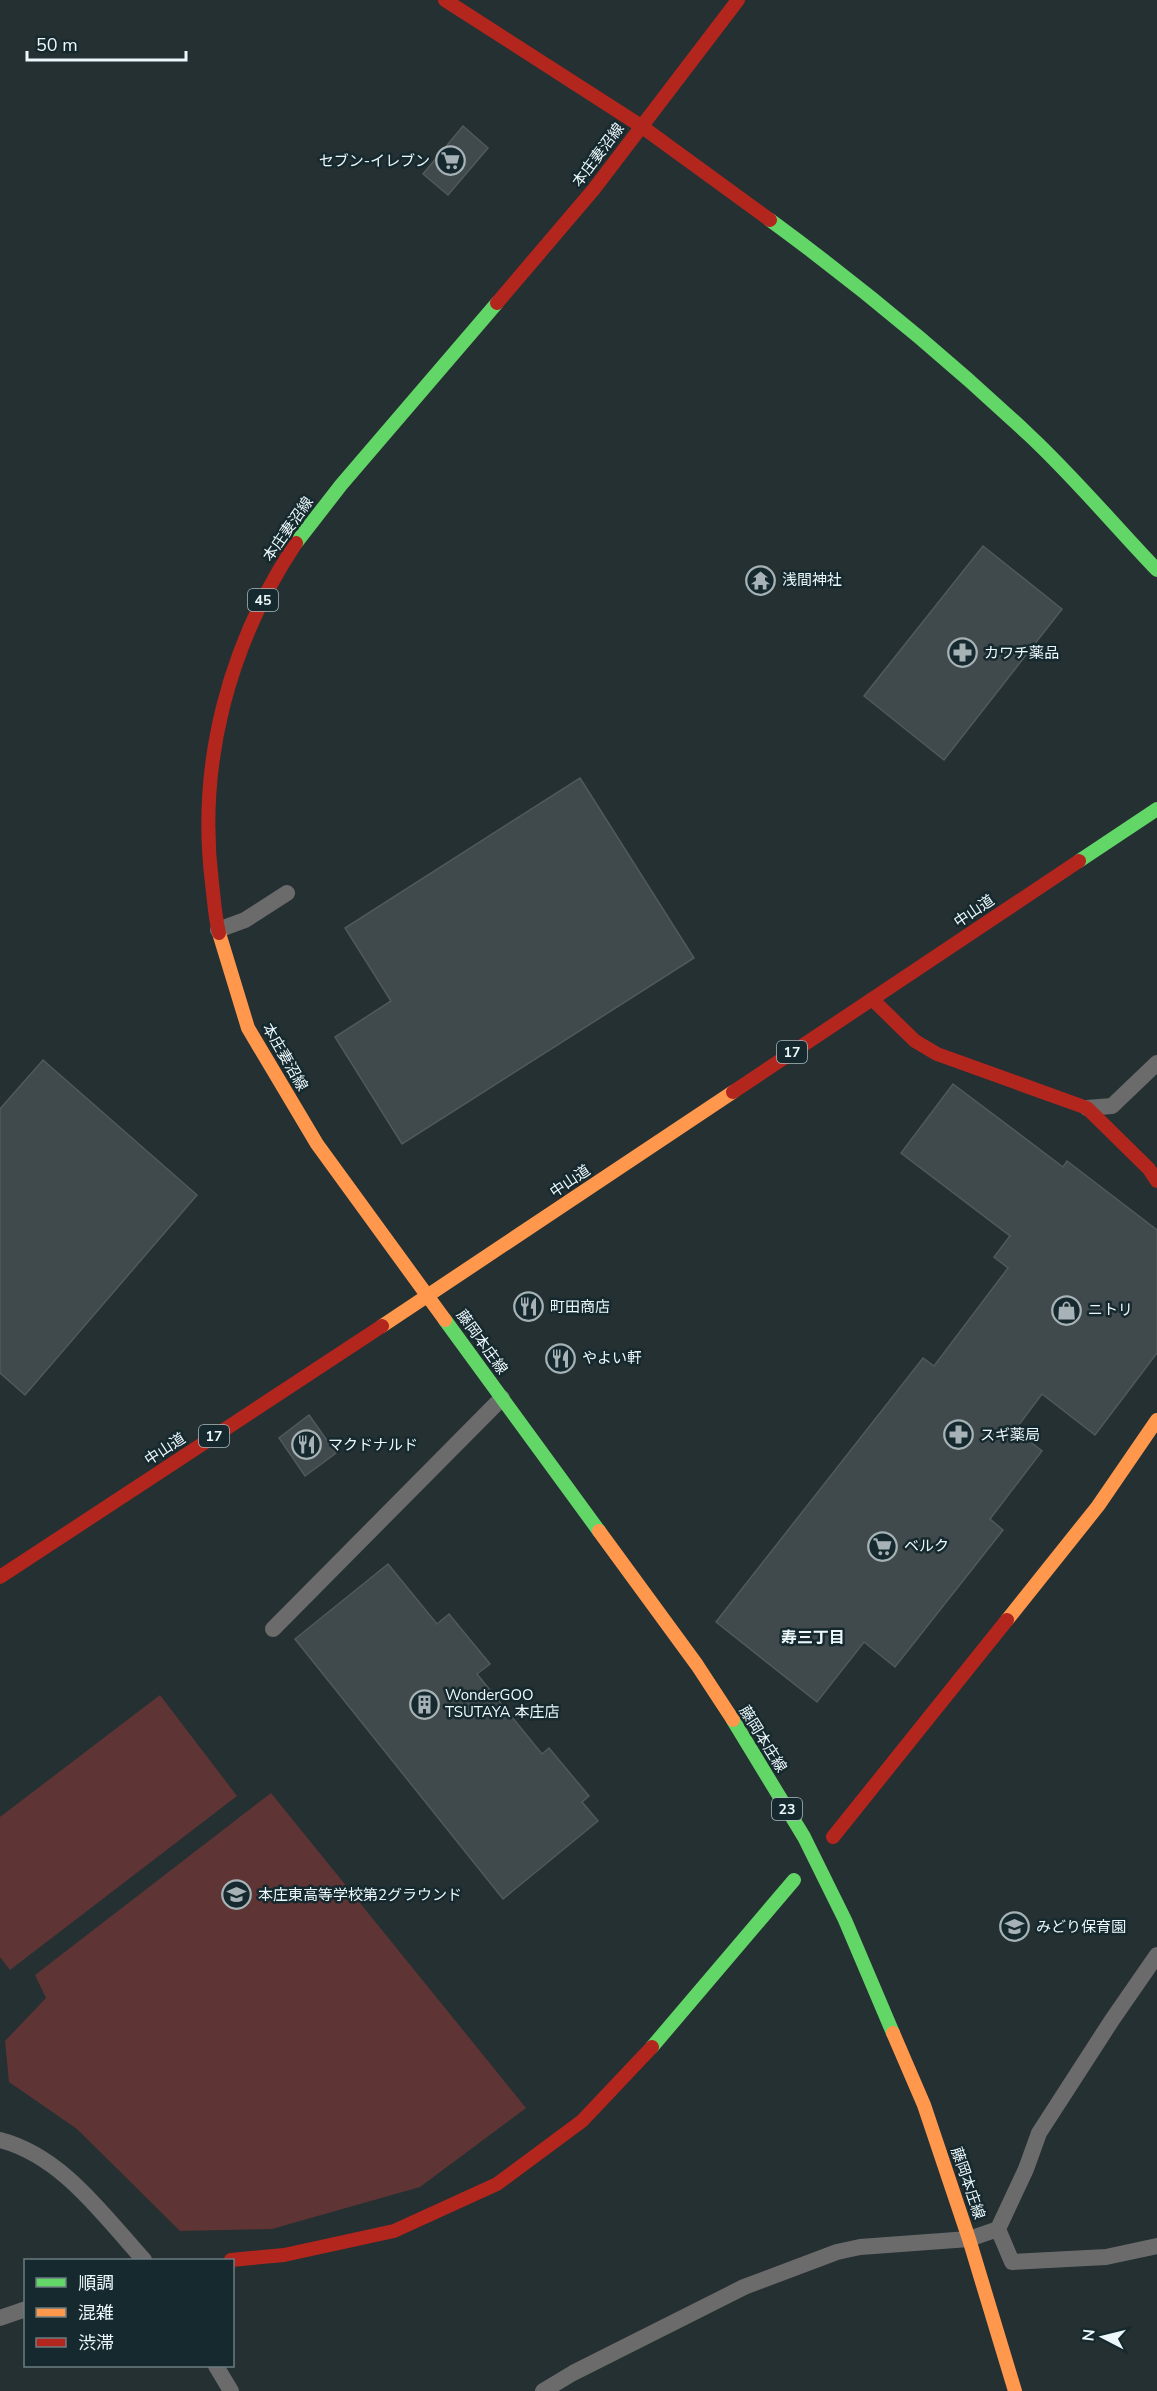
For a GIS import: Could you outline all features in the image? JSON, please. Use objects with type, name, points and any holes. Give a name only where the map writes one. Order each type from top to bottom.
[{"type":"main road","points":[[445,0],[641,126],[812,251],[946,361],[1030,436],[1157,570]]},
{"type":"main road","name":"本庄妻沼線","points":[[428,1296],[317,1144],[248,1028],[218,930],[209,859],[208,814],[217,727],[229,681],[243,643],[275,575],[300,537],[341,484],[594,189],[738,0]]},
{"type":"main road","name":"中山道","points":[[0,1577],[428,1296],[1157,809]]},
{"type":"main road","points":[[872,999],[915,1041],[937,1054],[1087,1108],[1149,1169],[1157,1181]]},
{"type":"main road","name":"藤岡本庄線","points":[[428,1296],[697,1665],[768,1775],[804,1837],[845,1920],[924,2105],[969,2239],[1015,2391]]},
{"type":"main road","points":[[833,1837],[1098,1506],[1157,1420]]},
{"type":"main road","points":[[234,2260],[284,2255],[394,2230],[497,2184],[582,2121],[637,2066],[794,1881]]},
{"type":"street","points":[[218,930],[245,920],[287,893]]},
{"type":"street","points":[[1087,1108],[1112,1106],[1157,1063]]},
{"type":"street","points":[[273,1629],[502,1398]]},
{"type":"street","points":[[543,2391],[573,2373],[744,2287],[837,2252],[860,2247],[969,2239],[998,2229],[1026,2169],[1039,2133],[1157,1955]]},
{"type":"street","points":[[0,2140],[13,2143],[54,2165],[92,2202],[143,2259]]},
{"type":"street","points":[[998,2229],[1012,2262],[1106,2257],[1157,2246]]},
{"type":"street","points":[[0,2318],[24,2310]]},
{"type":"street","points":[[217,2367],[231,2391]]},
{"type":"shaded area","points":[[160,1695],[237,1796],[10,1970],[0,1957],[0,1817]]},
{"type":"shaded area","points":[[271,1793],[526,2108],[420,2187],[272,2229],[180,2231],[77,2129],[9,2082],[5,2041],[46,1998],[35,1975]]},
{"type":"building","points":[[463,126],[488,148],[448,195],[423,174]]},
{"type":"building","name":"カワチ薬品","points":[[983,546],[1062,609],[944,760],[864,696]]},
{"type":"building","points":[[580,778],[694,958],[402,1144],[335,1037],[391,1001],[345,928]]},
{"type":"building","points":[[43,1060],[197,1195],[25,1395],[0,1373],[0,1109]]},
{"type":"building","points":[[953,1084],[1063,1167],[1067,1161],[1157,1230],[1157,1353],[1095,1435],[1042,1394],[1015,1430],[1042,1451],[990,1519],[1003,1530],[895,1667],[864,1642],[817,1702],[716,1622],[923,1358],[934,1366],[1008,1268],[994,1257],[1010,1236],[901,1153]]},
{"type":"building","name":"マクドナルド","points":[[309,1415],[336,1453],[305,1476],[279,1438]]},
{"type":"building","name":"WonderGOO TSUTAYA 本庄店","points":[[388,1564],[437,1624],[449,1614],[490,1664],[477,1674],[542,1754],[549,1748],[589,1796],[582,1802],[598,1821],[503,1899],[295,1639]]},
{"type":"traffic: fast","points":[[770,220],[903,323],[998,406],[1062,467],[1157,570]]},
{"type":"traffic: fast","points":[[296,543],[341,485],[497,303]]},
{"type":"traffic: fast","points":[[1079,861],[1157,809]]},
{"type":"traffic: fast","points":[[445,1320],[599,1531]]},
{"type":"traffic: fast","points":[[733,1720],[804,1837],[845,1920],[893,2033]]},
{"type":"traffic: fast","points":[[652,2047],[794,1880]]},
{"type":"traffic: slow","points":[[219,933],[248,1028],[317,1144],[445,1320]]},
{"type":"traffic: slow","points":[[382,1326],[733,1092]]},
{"type":"traffic: slow","points":[[1007,1620],[1098,1506],[1157,1420]]},
{"type":"traffic: slow","points":[[599,1531],[697,1665],[733,1720]]},
{"type":"traffic: slow","points":[[893,2033],[924,2105],[969,2239],[1015,2391]]},
{"type":"traffic: jam","points":[[445,0],[641,126],[770,220]]},
{"type":"traffic: jam","points":[[497,303],[594,189],[738,0]]},
{"type":"traffic: jam","points":[[219,933],[209,838],[209,793],[214,749],[223,706],[252,622],[296,543]]},
{"type":"traffic: jam","points":[[733,1092],[1079,861]]},
{"type":"traffic: jam","points":[[872,999],[915,1041],[937,1054],[1087,1108],[1149,1169],[1157,1181]]},
{"type":"traffic: jam","points":[[0,1577],[382,1326]]},
{"type":"traffic: jam","points":[[833,1837],[1007,1620]]},
{"type":"traffic: jam","points":[[234,2260],[284,2255],[394,2231],[497,2184],[582,2121],[652,2047]]},
{"type":"place","name":"セブン-イレブン","points":[[451,161]]},
{"type":"place","name":"浅間神社","points":[[761,580]]},
{"type":"place","name":"カワチ薬品","points":[[963,653]]},
{"type":"place","name":"町田商店","points":[[529,1307]]},
{"type":"place","name":"ニトリ","points":[[1067,1310]]},
{"type":"place","name":"やよい軒","points":[[561,1358]]},
{"type":"place","name":"スギ薬局","points":[[959,1435]]},
{"type":"place","name":"マクドナルド","points":[[307,1445]]},
{"type":"place","name":"ベルク","points":[[883,1546]]},
{"type":"place","name":"WonderGOO TSUTAYA 本庄店","points":[[424,1704]]},
{"type":"place","name":"本庄東高等学校第2グラウンド","points":[[237,1895]]},
{"type":"place","name":"みどり保育園","points":[[1015,1927]]},
{"type":"district","name":"寿三丁目","points":[[813,1638]]}]
